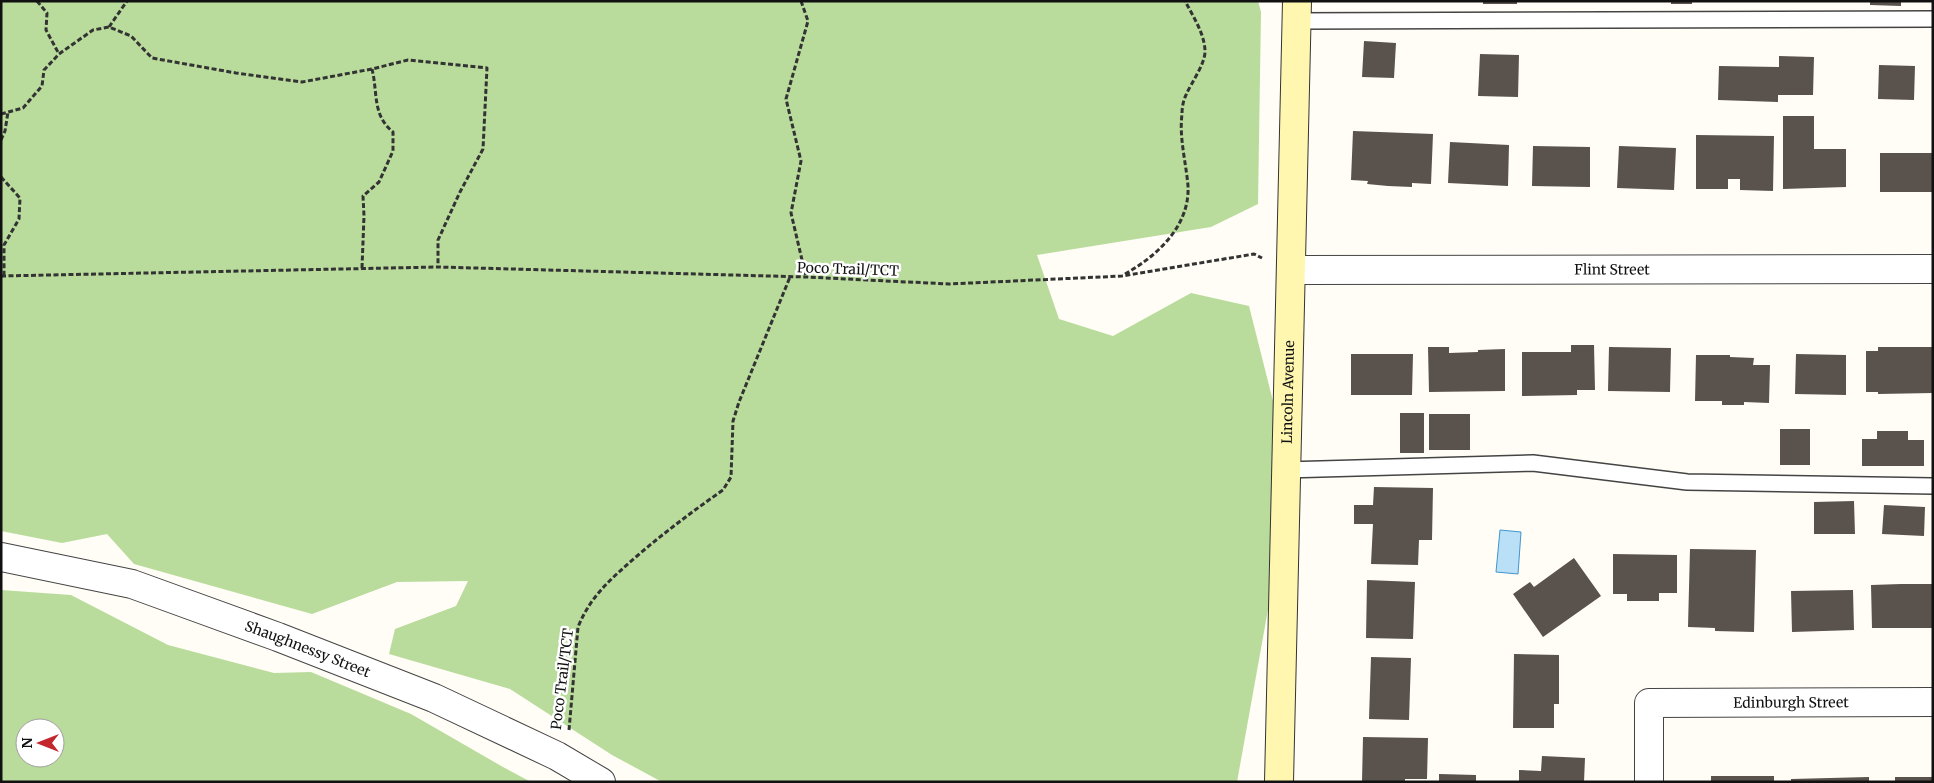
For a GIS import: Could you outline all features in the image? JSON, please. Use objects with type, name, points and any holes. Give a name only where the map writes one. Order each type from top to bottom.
[{"type":"main road","name":"Lincoln Avenue","points":[[1279,782],[1297,11]]},
{"type":"street","name":"Flint Street","points":[[1291,270],[1933,270]]},
{"type":"street","name":"Shaughnessy Street","points":[[1,557],[132,584],[278,637],[434,698],[557,756],[601,782]]},
{"type":"street","name":"Edinburgh Street","points":[[1649,782],[1649,703],[1933,702]]},
{"type":"lane","points":[[1297,11],[1933,19]]},
{"type":"lane","points":[[1285,470],[1533,463],[1687,482],[1933,486]]},
{"type":"path","points":[[37,1],[47,13],[46,30],[59,54]]},
{"type":"path","points":[[109,27],[127,1]]},
{"type":"path","points":[[801,1],[808,21],[786,99],[801,161],[791,213],[806,277]]},
{"type":"path","name":"Poco Trail/TCT","points":[[557,756],[569,732],[578,627],[584,613],[604,585],[671,527],[723,490],[727,485],[731,477],[733,421],[790,277],[949,284],[1122,276],[1146,262],[1168,241],[1186,207],[1188,187],[1181,124],[1182,110],[1185,97],[1206,52],[1201,33],[1185,1]]},
{"type":"path","points":[[1,114],[23,108],[42,86],[44,70],[59,54],[93,30],[109,27],[131,36],[152,58],[236,73],[302,82],[372,70],[408,60],[487,68],[483,149],[460,192],[438,240],[438,266]]},
{"type":"path","points":[[362,268],[363,196],[380,182],[393,151],[393,132],[385,126],[377,110],[376,84],[372,70]]},
{"type":"path","points":[[1,140],[5,131],[8,112]]},
{"type":"path","points":[[1,177],[20,198],[19,219],[4,245],[3,276],[438,266],[790,277]]},
{"type":"path","points":[[1122,276],[1254,254],[1291,270]]},
{"type":"green space","points":[[1,1],[1258,1],[1261,12],[1258,204],[1211,227],[1037,255],[1059,319],[1113,336],[1191,293],[1249,306],[1278,421],[1269,604],[1237,782],[662,782],[612,755],[510,689],[389,654],[395,629],[456,606],[468,581],[397,582],[312,614],[134,564],[107,534],[62,543],[1,531]]},
{"type":"green space","points":[[1,590],[71,595],[168,645],[274,673],[311,672],[411,714],[531,782],[1,782]]},
{"type":"water","points":[[1500,530],[1521,532],[1518,574],[1496,572]]},
{"type":"building","points":[[1483,1],[1517,1],[1517,4],[1483,4]]},
{"type":"building","points":[[1671,1],[1692,1],[1692,4],[1671,4]]},
{"type":"building","points":[[1870,1],[1901,1],[1901,6],[1870,5]]},
{"type":"building","points":[[1364,41],[1396,43],[1394,78],[1362,77]]},
{"type":"building","points":[[1480,54],[1519,55],[1518,97],[1478,96]]},
{"type":"building","points":[[1779,56],[1814,57],[1813,95],[1778,95],[1778,102],[1718,100],[1719,66],[1779,67]]},
{"type":"building","points":[[1879,65],[1915,66],[1914,100],[1878,99]]},
{"type":"building","points":[[1783,116],[1814,116],[1814,149],[1846,149],[1846,187],[1783,189]]},
{"type":"building","points":[[1353,131],[1433,134],[1431,184],[1412,183],[1412,187],[1388,186],[1367,184],[1368,181],[1351,180]]},
{"type":"building","points":[[1696,135],[1774,136],[1773,191],[1740,190],[1740,179],[1728,179],[1728,189],[1696,189]]},
{"type":"building","points":[[1450,142],[1509,145],[1508,186],[1448,183]]},
{"type":"building","points":[[1533,146],[1590,147],[1590,187],[1532,186]]},
{"type":"building","points":[[1619,146],[1676,148],[1674,190],[1617,188]]},
{"type":"building","points":[[1880,153],[1933,153],[1933,192],[1880,192]]},
{"type":"building","points":[[1571,345],[1594,345],[1595,390],[1577,390],[1577,395],[1522,396],[1522,352],[1571,352]]},
{"type":"building","points":[[1428,347],[1449,347],[1449,353],[1505,349],[1505,391],[1429,392]]},
{"type":"building","points":[[1609,347],[1671,348],[1670,392],[1608,391]]},
{"type":"building","points":[[1878,347],[1933,347],[1933,393],[1878,394],[1878,392],[1866,392],[1866,351],[1878,351]]},
{"type":"building","points":[[1351,354],[1413,354],[1412,395],[1351,395]]},
{"type":"building","points":[[1796,354],[1846,355],[1846,395],[1795,394]]},
{"type":"building","points":[[1696,355],[1730,355],[1730,357],[1754,358],[1753,365],[1770,365],[1769,403],[1744,402],[1744,405],[1722,405],[1722,401],[1695,401]]},
{"type":"building","points":[[1400,413],[1424,413],[1424,453],[1400,453]]},
{"type":"building","points":[[1429,414],[1470,414],[1470,450],[1429,450]]},
{"type":"building","points":[[1780,429],[1810,429],[1810,465],[1780,465]]},
{"type":"building","points":[[1877,431],[1908,431],[1908,440],[1924,440],[1924,466],[1862,466],[1862,439],[1877,439]]},
{"type":"building","points":[[1374,487],[1433,488],[1432,540],[1419,540],[1418,565],[1371,564],[1373,524],[1354,524],[1354,505],[1373,505]]},
{"type":"building","points":[[1854,501],[1855,534],[1814,534],[1814,502]]},
{"type":"building","points":[[1884,505],[1925,507],[1924,536],[1882,534]]},
{"type":"building","points":[[1690,549],[1756,550],[1754,632],[1715,631],[1715,628],[1688,627]]},
{"type":"building","points":[[1613,554],[1677,555],[1677,593],[1659,593],[1659,601],[1627,601],[1627,594],[1613,594]]},
{"type":"building","points":[[1574,558],[1601,596],[1543,637],[1513,594],[1530,582],[1534,587]]},
{"type":"building","points":[[1367,580],[1415,582],[1413,639],[1366,638]]},
{"type":"building","points":[[1932,584],[1933,628],[1872,628],[1871,585]]},
{"type":"building","points":[[1853,590],[1854,630],[1792,632],[1791,591]]},
{"type":"building","points":[[1514,654],[1559,655],[1559,704],[1554,704],[1554,728],[1513,728]]},
{"type":"building","points":[[1371,657],[1411,658],[1409,720],[1369,719]]},
{"type":"building","points":[[1363,737],[1428,738],[1427,779],[1405,779],[1405,782],[1362,782]]},
{"type":"building","points":[[1542,756],[1585,758],[1584,782],[1519,782],[1519,770],[1541,771]]},
{"type":"building","points":[[1439,774],[1476,775],[1476,782],[1439,782]]},
{"type":"building","points":[[1711,776],[1774,776],[1774,782],[1711,782]]},
{"type":"building","points":[[1869,777],[1869,782],[1791,782],[1791,779]]},
{"type":"building","points":[[1895,777],[1933,777],[1933,782],[1895,782]]}]
